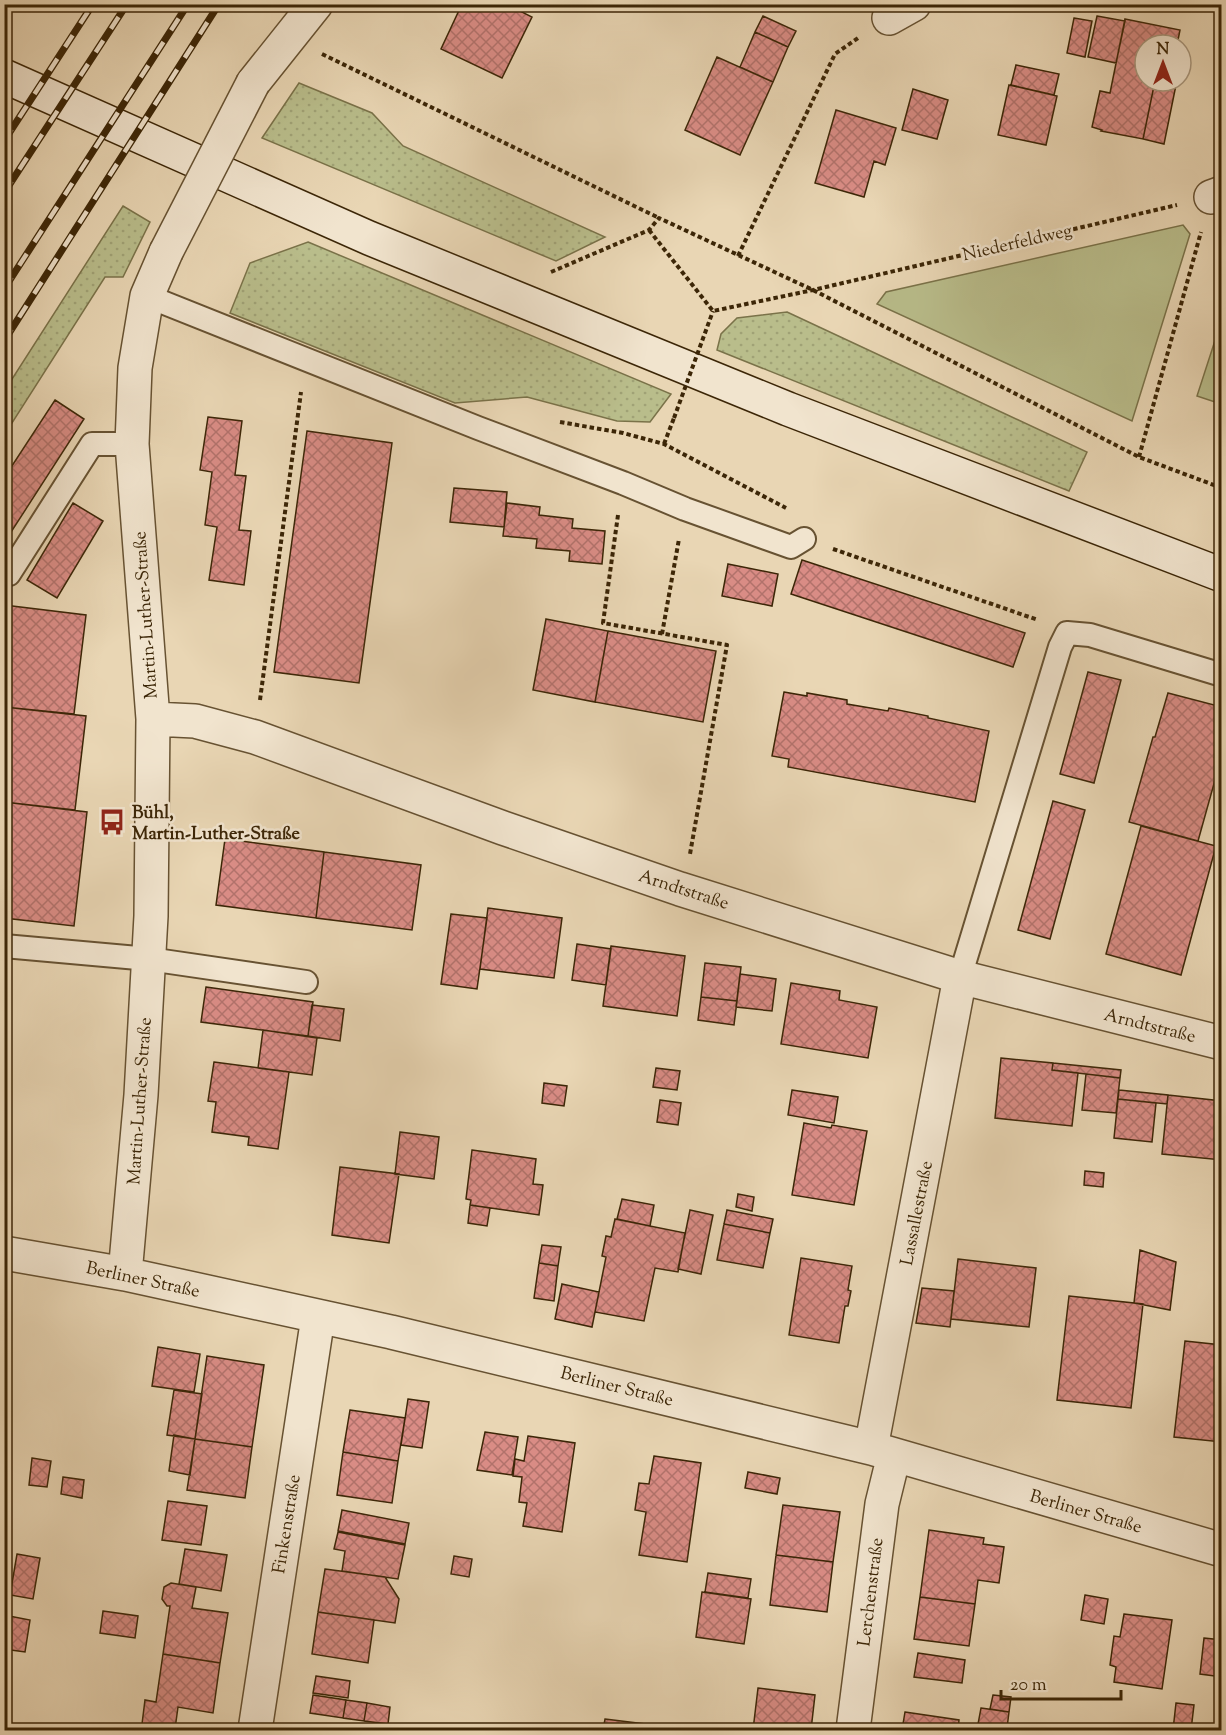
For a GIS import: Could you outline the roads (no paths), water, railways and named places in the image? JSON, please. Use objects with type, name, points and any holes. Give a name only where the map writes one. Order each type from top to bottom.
[{"type":"street","name":"Martin-Luther-Straße","points":[[125,1274],[141,1095],[151,916],[153,719],[132,444],[135,368],[147,296],[166,252],[254,83],[316,4]]},
{"type":"street","points":[[4,76],[369,238],[788,409],[1221,575]]},
{"type":"street","name":"Arndtstraße","points":[[153,719],[195,721],[255,736],[503,828],[680,889],[960,977],[1221,1043]]},
{"type":"street","name":"Lassallestraße","points":[[883,1451],[960,977]]},
{"type":"street","name":"Berliner Straße","points":[[4,1253],[125,1274],[403,1335],[883,1451],[1221,1551]]},
{"type":"street","name":"Finkenstraße","points":[[255,1731],[318,1317]]},
{"type":"street","name":"Lerchenstraße","points":[[853,1731],[882,1504],[883,1451]]},
{"type":"lane","points":[[147,296],[685,509],[791,548],[804,539]]},
{"type":"lane","points":[[9,574],[92,444],[132,444]]},
{"type":"lane","points":[[960,977],[1060,647],[1067,633],[1090,635],[1221,675]]},
{"type":"lane","points":[[4,946],[149,959],[306,982]]},
{"type":"railway","points":[[4,141],[93,4]]},
{"type":"railway","points":[[4,193],[127,4]]},
{"type":"railway","points":[[4,289],[188,4]]},
{"type":"railway","points":[[4,341],[219,4]]},
{"type":"place","name":"Bühl, Martin-Luther-Straße","points":[[112,822]]}]
